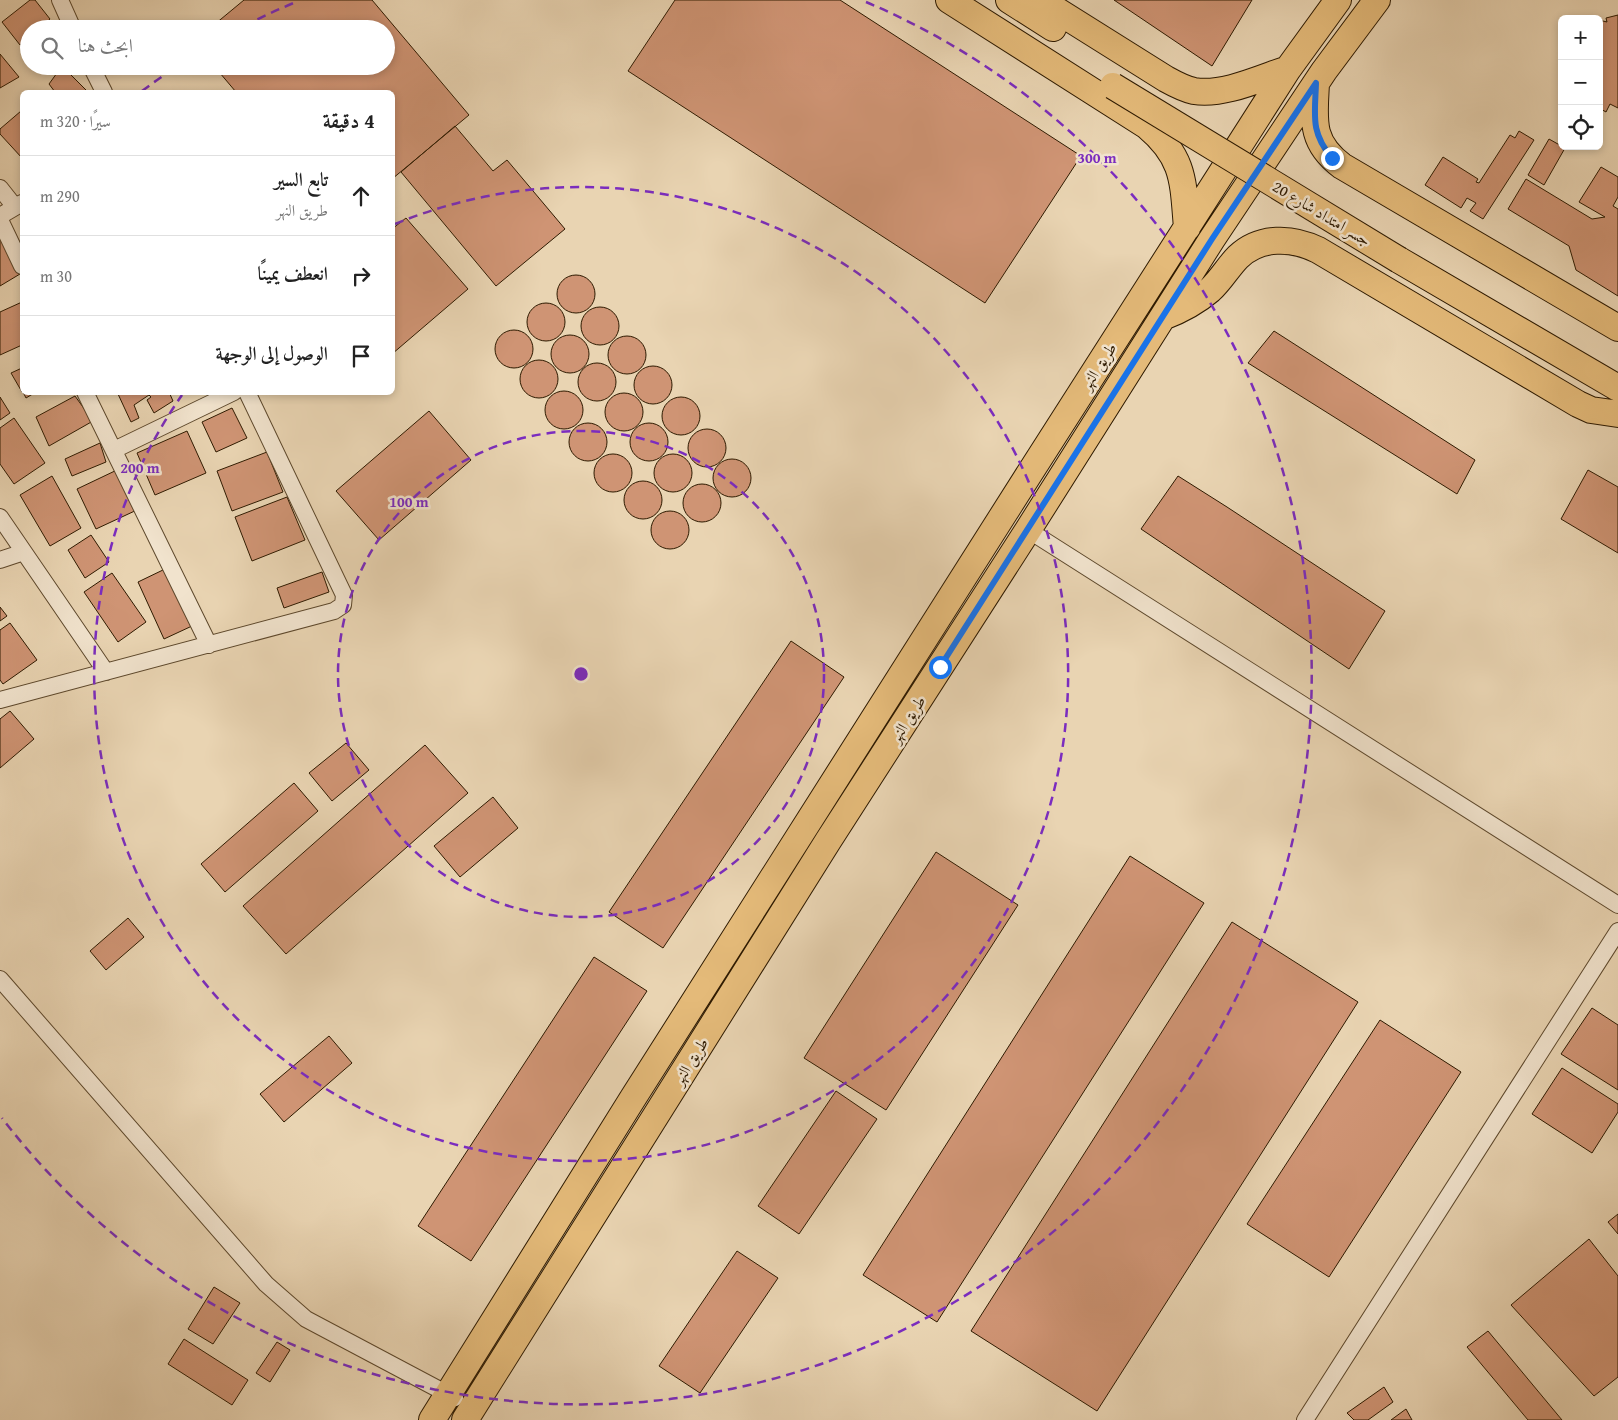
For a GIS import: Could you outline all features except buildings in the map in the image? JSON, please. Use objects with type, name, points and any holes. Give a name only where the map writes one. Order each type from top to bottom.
[{"type":"main road","points":[[949,0],[1147,126],[1160,137],[1178,164],[1183,180],[1187,228]]},
{"type":"main road","name":"جسر امتداد شارع 20","points":[[978,0],[1117,79],[1403,253],[1618,388]]},
{"type":"main road","name":"جسر امتداد شارع 20","points":[[1009,0],[1117,79]]},
{"type":"main road","points":[[1040,0],[1166,79],[1195,91],[1227,90],[1288,69]]},
{"type":"main road","name":"طريق النهر","points":[[432,1420],[633,1098],[1288,69],[1338,0]]},
{"type":"main road","name":"طريق النهر","points":[[468,1414],[828,841],[1212,239],[1316,83],[1376,0]]},
{"type":"main road","points":[[1316,83],[1316,130],[1324,148],[1332,158],[1342,166],[1618,328]]},
{"type":"main road","points":[[1163,317],[1181,310],[1197,300],[1212,288],[1238,257],[1248,250],[1271,241],[1295,241],[1318,250],[1578,404],[1591,410],[1618,414]]},
{"type":"main road","name":"جسر امتداد شارع 20","points":[[1403,253],[1618,370]]},
{"type":"street","points":[[60,0],[69,20]]},
{"type":"street","points":[[96,75],[103,90]]},
{"type":"street","points":[[0,188],[19,205],[0,216]]},
{"type":"street","points":[[0,220],[20,262]]},
{"type":"street","points":[[86,395],[209,645]]},
{"type":"street","points":[[114,450],[228,395]]},
{"type":"street","points":[[0,700],[334,611],[342,605],[344,594],[248,395]]},
{"type":"street","points":[[1,521],[106,672]]},
{"type":"street","points":[[1028,530],[1618,905]]},
{"type":"street","points":[[0,560],[24,552]]},
{"type":"street","points":[[1305,1420],[1618,931]]},
{"type":"street","points":[[0,979],[266,1284],[306,1318],[448,1394],[468,1414]]},
{"type":"route","points":[[940,667],[1212,239],[1316,83],[1314,117],[1316,130],[1318,139],[1332,158]]}]
